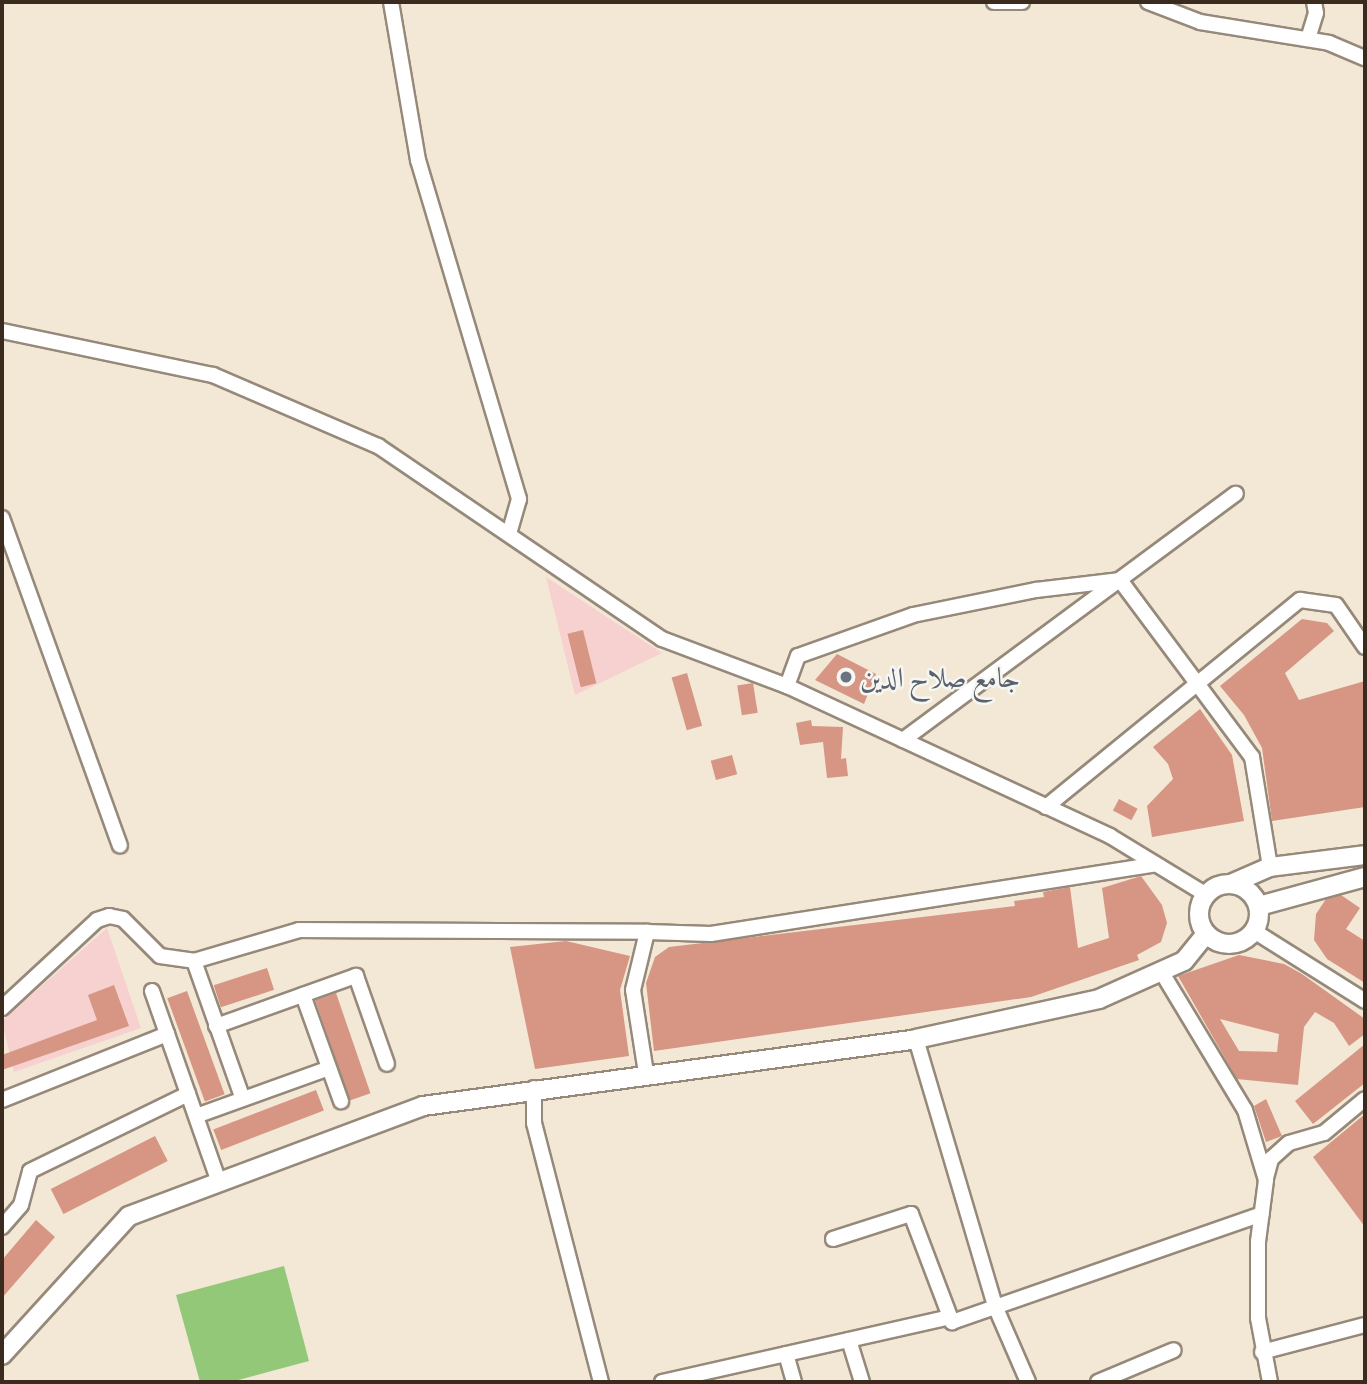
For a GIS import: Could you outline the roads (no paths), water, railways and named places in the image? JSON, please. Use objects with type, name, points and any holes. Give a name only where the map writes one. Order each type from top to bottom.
[{"type":"street","points":[[391,2],[418,160],[519,499],[509,534]]},
{"type":"street","points":[[994,2],[1022,2]]},
{"type":"street","points":[[1148,2],[1200,22],[1308,39],[1365,58]]},
{"type":"street","points":[[1308,39],[1316,13],[1314,2]]},
{"type":"street","points":[[2,331],[213,375],[378,446],[662,639],[788,686],[1110,836],[1205,894]]},
{"type":"street","points":[[903,740],[1236,494]]},
{"type":"street","points":[[2,518],[120,845]]},
{"type":"street","points":[[788,686],[798,656],[913,615],[1036,590],[1120,580]]},
{"type":"street","points":[[1120,580],[1252,757],[1270,867]]},
{"type":"street","points":[[1046,807],[1300,600],[1336,605],[1365,647]]},
{"type":"street","points":[[1348,622],[1365,624]]},
{"type":"street","points":[[1233,883],[1244,887],[1259,906],[1254,931],[1231,944],[1206,934],[1198,914],[1205,894],[1270,867],[1365,855]]},
{"type":"street","points":[[2,1008],[97,920],[109,916],[123,919],[160,956],[194,961],[299,930],[710,934],[1156,864]]},
{"type":"street","points":[[1259,906],[1282,896],[1365,877]]},
{"type":"street","points":[[1254,931],[1365,1001]]},
{"type":"street","points":[[646,1073],[633,990],[647,932]]},
{"type":"street","points":[[2,1354],[129,1216],[423,1106],[534,1088],[916,1039],[1099,999],[1184,961],[1206,934]]},
{"type":"street","points":[[194,961],[243,1099]]},
{"type":"street","points":[[1161,971],[1245,1110],[1266,1180]]},
{"type":"street","points":[[216,1026],[356,976],[387,1065]]},
{"type":"street","points":[[152,991],[219,1182]]},
{"type":"street","points":[[303,995],[341,1101]]},
{"type":"street","points":[[2,1100],[167,1034]]},
{"type":"street","points":[[916,1039],[995,1306],[1028,1382]]},
{"type":"street","points":[[196,1116],[329,1068]]},
{"type":"street","points":[[534,1088],[534,1122],[601,1382]]},
{"type":"street","points":[[2,1227],[21,1205],[30,1171],[188,1094]]},
{"type":"street","points":[[1270,1382],[1262,1352],[1258,1318],[1262,1214],[1266,1180],[1272,1159],[1289,1143],[1324,1133],[1365,1099]]},
{"type":"street","points":[[833,1239],[911,1214],[952,1322],[1262,1214]]},
{"type":"street","points":[[662,1382],[950,1317]]},
{"type":"street","points":[[1262,1352],[1365,1325]]},
{"type":"street","points":[[849,1340],[862,1382]]},
{"type":"street","points":[[1098,1382],[1174,1350]]},
{"type":"street","points":[[786,1354],[794,1382]]},
{"type":"place","name":"جامع صلاح الدين","points":[[846,677]]}]
